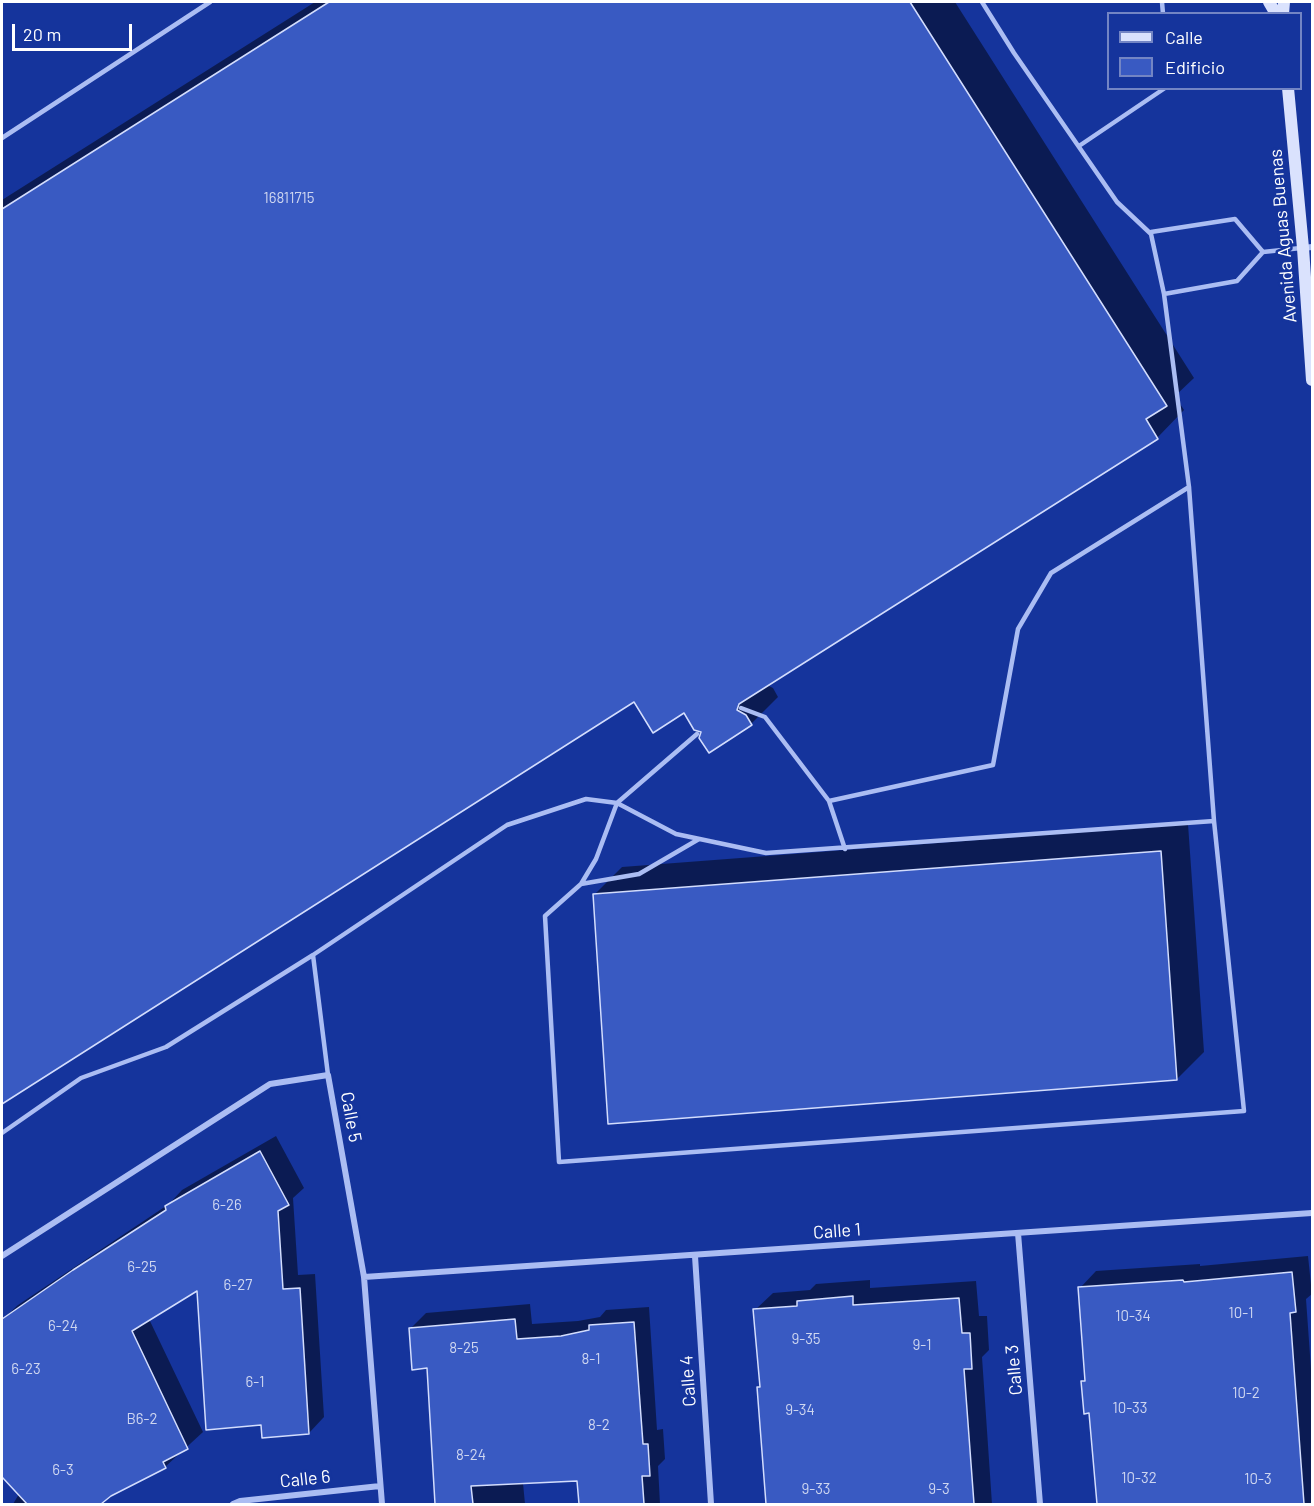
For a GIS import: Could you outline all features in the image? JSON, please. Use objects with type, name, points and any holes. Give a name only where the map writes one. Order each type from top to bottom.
[{"type":"street","name":"Avenida Aguas Buenas","points":[[1288,90],[1308,247],[1312,380]]},
{"type":"street","name":"Calle 5","points":[[2,1256],[270,1084],[328,1075],[364,1277],[382,1504]]},
{"type":"street","name":"Calle 1","points":[[364,1277],[1312,1213]]},
{"type":"street","name":"Calle 3","points":[[1018,1233],[1040,1504]]},
{"type":"street","name":"Calle 4","points":[[695,1256],[711,1504]]},
{"type":"street","name":"Calle 6","points":[[233,1504],[240,1501],[380,1486]]},
{"type":"lane","points":[[2,138],[210,2]]},
{"type":"lane","points":[[696,734],[617,803],[597,859],[581,884],[545,916],[559,1161],[1244,1111],[1214,821],[1189,488],[1164,294],[1151,234],[1117,202],[1014,53],[982,2]]},
{"type":"lane","points":[[1079,146],[1162,90]]},
{"type":"lane","points":[[1151,234],[1151,232],[1235,219],[1263,252]]},
{"type":"lane","points":[[1164,294],[1237,280],[1263,252],[1308,247]]},
{"type":"lane","points":[[829,801],[993,765],[1018,628],[1051,573],[1189,488]]},
{"type":"lane","points":[[741,708],[765,717],[829,801],[845,849]]},
{"type":"lane","points":[[2,1133],[81,1078],[166,1047],[313,954],[507,825],[586,799],[617,803],[676,834],[766,854],[1214,821]]},
{"type":"lane","points":[[581,884],[639,874],[700,838]]},
{"type":"lane","points":[[313,954],[328,1075]]},
{"type":"building","points":[[329,2],[910,2],[1167,406],[1146,419],[1158,439],[739,704],[737,710],[746,715],[752,725],[709,753],[699,738],[701,732],[694,730],[684,713],[653,733],[634,702],[2,1104],[2,209]]},
{"type":"building","points":[[1161,851],[1177,1080],[608,1124],[593,894]]},
{"type":"building","points":[[260,1151],[289,1205],[278,1211],[283,1289],[300,1288],[309,1434],[262,1438],[261,1425],[206,1430],[197,1291],[132,1331],[188,1449],[163,1462],[166,1468],[111,1496],[101,1504],[27,1504],[2,1477],[2,1319],[166,1210],[165,1206]]},
{"type":"building","points":[[1292,1272],[1296,1312],[1290,1313],[1304,1504],[1097,1504],[1089,1413],[1084,1414],[1081,1381],[1085,1381],[1078,1287],[1183,1280],[1184,1282]]},
{"type":"building","points":[[853,1296],[853,1305],[959,1298],[962,1333],[970,1333],[972,1369],[964,1369],[974,1504],[766,1504],[753,1309],[797,1306],[797,1301]]},
{"type":"building","points":[[515,1319],[517,1339],[561,1336],[589,1330],[589,1325],[634,1322],[643,1444],[648,1444],[650,1476],[642,1476],[644,1504],[579,1504],[577,1481],[471,1486],[473,1504],[435,1504],[427,1368],[412,1370],[409,1328]]}]
